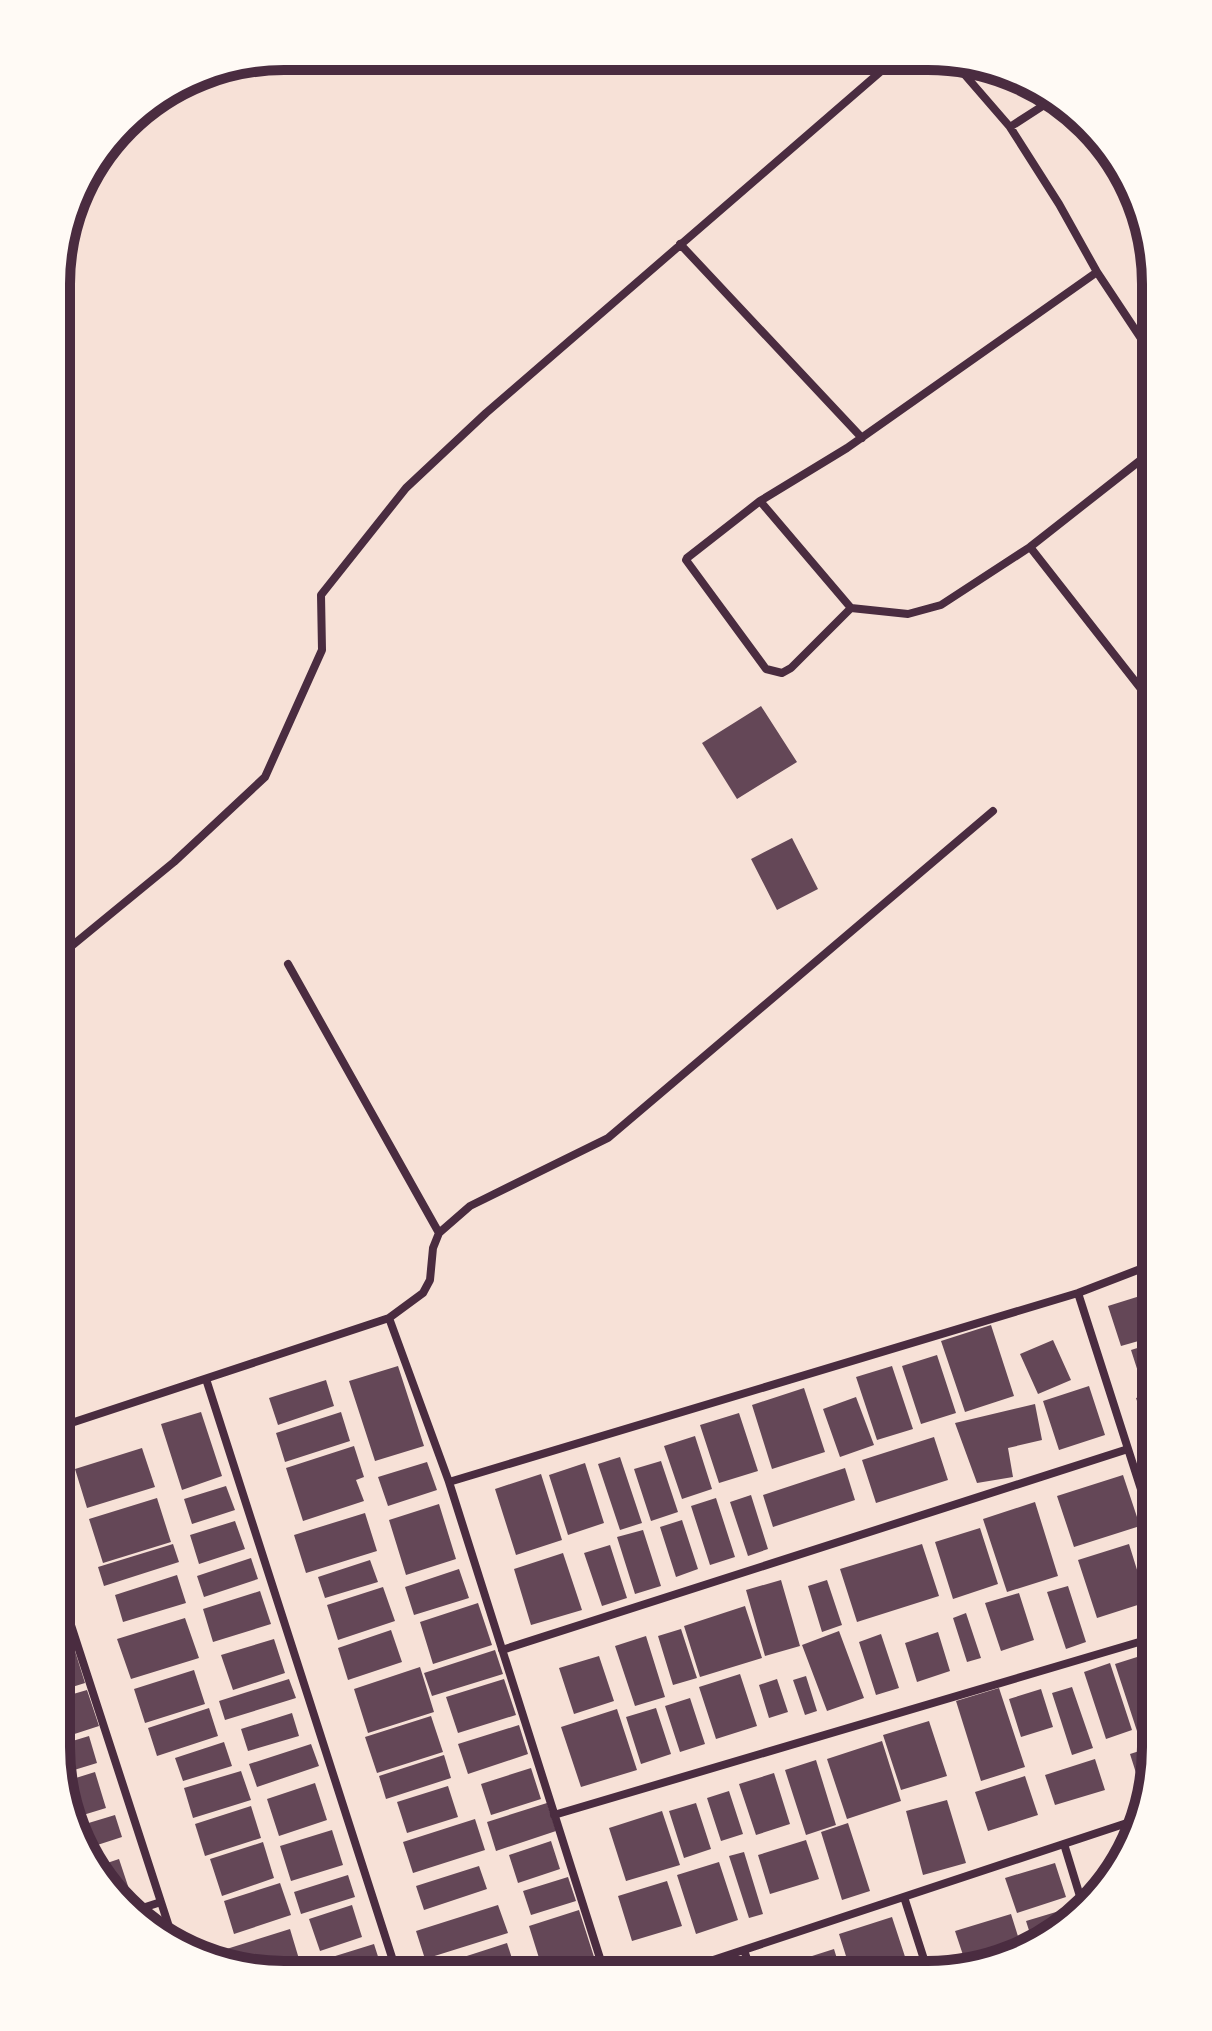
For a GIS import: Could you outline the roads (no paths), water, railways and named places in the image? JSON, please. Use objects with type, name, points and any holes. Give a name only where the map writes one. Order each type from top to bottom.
[{"type":"street","points":[[70,947],[174,862],[265,777],[322,650],[321,595],[406,488],[486,413],[882,70]]},
{"type":"street","points":[[964,73],[1010,127],[1059,204],[1097,272],[1142,340]]},
{"type":"street","points":[[1010,127],[1044,105]]},
{"type":"street","points":[[680,244],[862,438]]},
{"type":"street","points":[[851,608],[791,668],[782,673],[766,669],[686,560],[688,554],[760,501],[862,438],[1097,272]]},
{"type":"street","points":[[760,501],[851,608],[908,614],[941,605],[1030,547],[1142,459]]},
{"type":"street","points":[[1030,547],[1142,690]]},
{"type":"street","points":[[70,1423],[389,1318],[426,1288],[439,1233],[470,1206],[608,1138],[993,811]]},
{"type":"street","points":[[288,964],[439,1233]]},
{"type":"street","points":[[449,1482],[1078,1293],[1142,1268]]},
{"type":"street","points":[[1078,1293],[1142,1492]]},
{"type":"street","points":[[389,1318],[449,1482],[601,1961]]},
{"type":"street","points":[[206,1379],[393,1961]]},
{"type":"street","points":[[502,1650],[1128,1449]]},
{"type":"street","points":[[70,1622],[169,1927]]},
{"type":"street","points":[[554,1815],[1142,1641]]},
{"type":"street","points":[[711,1961],[1128,1823]]},
{"type":"street","points":[[1064,1844],[1080,1897]]},
{"type":"street","points":[[904,1897],[925,1961]]},
{"type":"street","points":[[144,1908],[161,1902]]},
{"type":"street","points":[[744,1950],[748,1961]]}]
